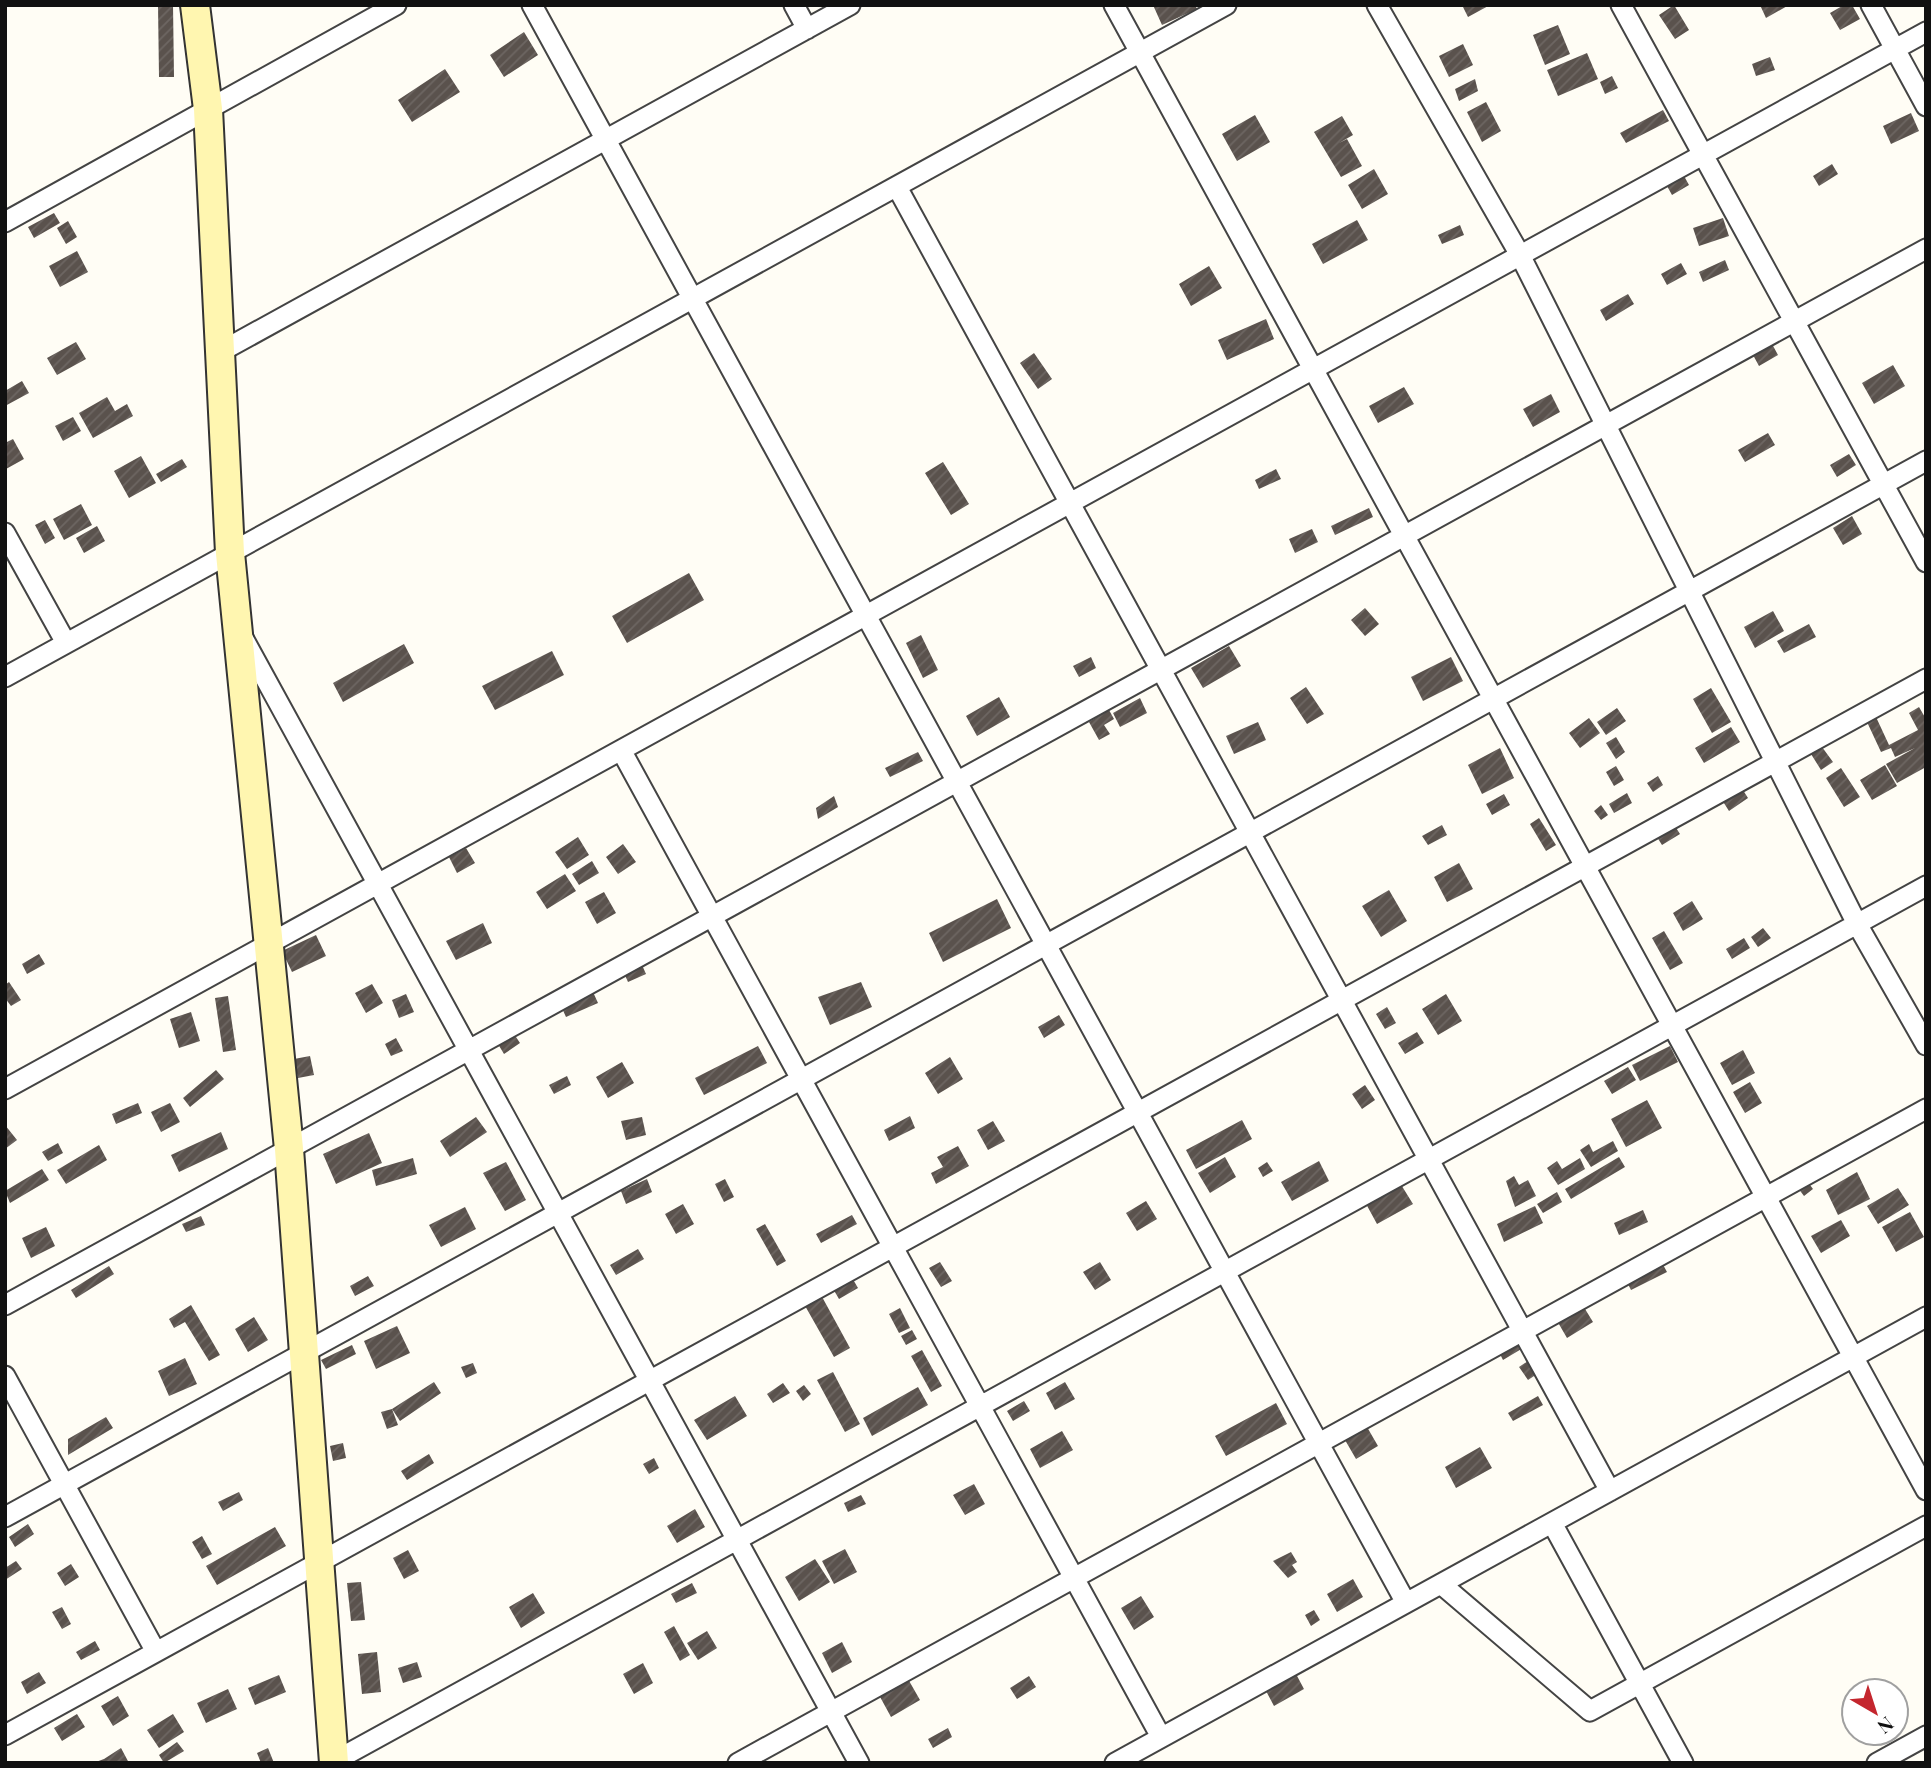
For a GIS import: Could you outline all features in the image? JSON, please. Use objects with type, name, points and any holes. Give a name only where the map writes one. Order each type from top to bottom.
[{"type":"street","points":[[195,5],[208,110],[230,553],[289,1149],[333,1762],[1926,886]]},
{"type":"street","points":[[5,222],[396,5]]},
{"type":"street","points":[[532,5],[1406,1603]]},
{"type":"street","points":[[794,5],[807,29]]},
{"type":"street","points":[[220,352],[850,5]]},
{"type":"street","points":[[1114,5],[1926,1490]]},
{"type":"street","points":[[5,677],[1226,5]]},
{"type":"street","points":[[1377,5],[1520,255],[1857,923],[1926,1045]]},
{"type":"street","points":[[1621,5],[1926,562]]},
{"type":"street","points":[[1871,5],[1926,106]]},
{"type":"street","points":[[5,1089],[1926,32]]},
{"type":"street","points":[[897,187],[1610,1491]]},
{"type":"street","points":[[5,1305],[1926,249]]},
{"type":"street","points":[[5,1517],[1926,461]]},
{"type":"street","points":[[5,533],[65,643]]},
{"type":"street","points":[[237,625],[859,1763]]},
{"type":"street","points":[[5,1735],[1926,679]]},
{"type":"street","points":[[621,750],[1161,1737]]},
{"type":"street","points":[[738,1763],[1926,1109]]},
{"type":"street","points":[[1115,1763],[1926,1317]]},
{"type":"street","points":[[5,1377],[156,1652]]},
{"type":"street","points":[[1552,1522],[1683,1763]]},
{"type":"street","points":[[1441,1584],[1590,1711],[1926,1526]]},
{"type":"street","points":[[1877,1763],[1926,1736]]},
{"type":"building","points":[[158,5],[173,5],[174,77],[159,77]]},
{"type":"building","points":[[1153,5],[1195,5],[1197,9],[1162,25]]},
{"type":"building","points":[[1462,5],[1490,5],[1468,17]]},
{"type":"building","points":[[1674,5],[1689,30],[1675,39],[1659,15]]},
{"type":"building","points":[[1760,5],[1789,5],[1766,18]]},
{"type":"building","points":[[1844,5],[1852,5],[1860,19],[1840,30],[1830,13]]},
{"type":"building","points":[[1558,25],[1570,54],[1545,65],[1533,35]]},
{"type":"building","points":[[524,32],[538,55],[504,77],[490,55]]},
{"type":"building","points":[[1463,44],[1473,65],[1449,77],[1439,56]]},
{"type":"building","points":[[1587,53],[1598,79],[1558,96],[1547,70]]},
{"type":"building","points":[[1770,57],[1775,70],[1756,76],[1752,64]]},
{"type":"building","points":[[445,69],[460,92],[412,122],[398,100]]},
{"type":"building","points":[[1612,76],[1618,88],[1605,94],[1600,82]]},
{"type":"building","points":[[1475,79],[1478,91],[1459,101],[1455,89]]},
{"type":"building","points":[[1486,102],[1501,131],[1482,142],[1467,112]]},
{"type":"building","points":[[1663,110],[1669,121],[1626,143],[1620,133]]},
{"type":"building","points":[[1911,113],[1919,131],[1891,144],[1883,126]]},
{"type":"building","points":[[1255,115],[1270,142],[1237,161],[1222,134]]},
{"type":"building","points":[[1342,116],[1353,135],[1339,143],[1347,139],[1362,166],[1341,177],[1314,132]]},
{"type":"building","points":[[1832,164],[1838,174],[1819,186],[1813,176]]},
{"type":"building","points":[[1374,169],[1388,194],[1362,209],[1348,185]]},
{"type":"building","points":[[1684,176],[1689,185],[1672,195],[1667,186]]},
{"type":"building","points":[[54,213],[60,223],[34,238],[28,227]]},
{"type":"building","points":[[1723,218],[1729,236],[1699,246],[1693,228]]},
{"type":"building","points":[[1357,220],[1368,240],[1323,264],[1312,244]]},
{"type":"building","points":[[68,221],[77,237],[66,244],[57,228]]},
{"type":"building","points":[[1460,225],[1464,235],[1442,244],[1438,235]]},
{"type":"building","points":[[77,251],[88,272],[60,287],[49,266]]},
{"type":"building","points":[[1725,260],[1729,270],[1703,282],[1699,272]]},
{"type":"building","points":[[1681,263],[1687,274],[1667,285],[1661,274]]},
{"type":"building","points":[[1209,266],[1222,288],[1191,306],[1179,284]]},
{"type":"building","points":[[1628,294],[1634,304],[1606,321],[1600,310]]},
{"type":"building","points":[[1266,319],[1274,339],[1227,360],[1218,340]]},
{"type":"building","points":[[76,342],[86,359],[57,375],[47,358]]},
{"type":"building","points":[[1772,344],[1778,355],[1759,366],[1753,355]]},
{"type":"building","points":[[1034,353],[1052,379],[1038,389],[1020,363]]},
{"type":"building","points":[[1893,365],[1905,386],[1874,404],[1862,383]]},
{"type":"building","points":[[22,381],[29,393],[5,406],[5,391]]},
{"type":"building","points":[[1404,387],[1414,404],[1378,423],[1369,406]]},
{"type":"building","points":[[1551,394],[1560,412],[1533,427],[1523,409]]},
{"type":"building","points":[[107,397],[115,411],[127,404],[133,416],[93,438],[79,413]]},
{"type":"building","points":[[73,417],[81,431],[63,441],[55,426]]},
{"type":"building","points":[[1768,433],[1775,445],[1745,462],[1738,450]]},
{"type":"building","points":[[13,439],[24,459],[6,469],[5,443]]},
{"type":"building","points":[[1849,454],[1856,465],[1837,477],[1830,465]]},
{"type":"building","points":[[141,456],[156,483],[129,498],[114,471]]},
{"type":"building","points":[[182,459],[187,467],[161,482],[156,474]]},
{"type":"building","points":[[943,462],[969,504],[951,515],[925,473]]},
{"type":"building","points":[[1276,469],[1281,479],[1259,489],[1255,480]]},
{"type":"building","points":[[81,504],[92,525],[64,540],[53,519]]},
{"type":"building","points":[[1369,508],[1373,517],[1335,535],[1331,526]]},
{"type":"building","points":[[1852,516],[1862,534],[1843,545],[1833,528]]},
{"type":"building","points":[[45,520],[55,538],[45,544],[35,525]]},
{"type":"building","points":[[97,526],[105,541],[84,553],[76,538]]},
{"type":"building","points":[[1312,529],[1318,542],[1295,553],[1289,539]]},
{"type":"building","points":[[689,573],[704,600],[627,643],[612,616]]},
{"type":"building","points":[[1365,608],[1379,624],[1365,636],[1351,620]]},
{"type":"building","points":[[1773,611],[1784,631],[1755,648],[1744,627]]},
{"type":"building","points":[[1809,624],[1816,637],[1784,653],[1777,641]]},
{"type":"building","points":[[921,635],[938,670],[923,678],[906,643]]},
{"type":"building","points":[[404,644],[414,663],[343,702],[333,683]]},
{"type":"building","points":[[1229,646],[1241,666],[1203,688],[1191,668]]},
{"type":"building","points":[[552,651],[564,675],[495,710],[482,686]]},
{"type":"building","points":[[1091,657],[1096,668],[1079,677],[1073,666]]},
{"type":"building","points":[[1451,657],[1463,681],[1423,701],[1411,677]]},
{"type":"building","points":[[1306,687],[1324,714],[1307,724],[1290,698]]},
{"type":"building","points":[[1711,688],[1731,722],[1712,733],[1693,699]]},
{"type":"building","points":[[999,697],[1010,717],[977,736],[966,716]]},
{"type":"building","points":[[1140,698],[1147,713],[1120,727],[1113,713]]},
{"type":"building","points":[[1919,707],[1926,719],[1926,767],[1897,783],[1886,764],[1915,748],[1895,757],[1891,748],[1881,752],[1867,722],[1876,717],[1889,745],[1918,730],[1909,713]]},
{"type":"building","points":[[1617,708],[1626,721],[1606,735],[1597,722]]},
{"type":"building","points":[[1109,710],[1114,719],[1104,725],[1110,734],[1099,740],[1089,722]]},
{"type":"building","points":[[1589,718],[1600,733],[1580,748],[1569,733]]},
{"type":"building","points":[[1258,722],[1266,740],[1234,754],[1226,736]]},
{"type":"building","points":[[1731,727],[1740,742],[1704,763],[1695,748]]},
{"type":"building","points":[[1616,737],[1625,752],[1616,759],[1606,743]]},
{"type":"building","points":[[1822,747],[1833,762],[1821,770],[1811,754]]},
{"type":"building","points":[[1500,748],[1514,778],[1482,794],[1468,765]]},
{"type":"building","points":[[918,752],[923,761],[890,777],[885,768]]},
{"type":"building","points":[[1885,765],[1897,786],[1872,800],[1860,780]]},
{"type":"building","points":[[1616,766],[1624,780],[1614,786],[1606,772]]},
{"type":"building","points":[[1841,768],[1860,797],[1844,807],[1826,778]]},
{"type":"building","points":[[1658,776],[1663,785],[1653,792],[1647,783]]},
{"type":"building","points":[[1741,787],[1748,798],[1729,811],[1722,800]]},
{"type":"building","points":[[1627,793],[1632,803],[1614,813],[1609,804]]},
{"type":"building","points":[[1504,794],[1510,805],[1492,815],[1486,804]]},
{"type":"building","points":[[834,796],[838,807],[818,819],[816,808]]},
{"type":"building","points":[[1601,805],[1608,815],[1601,820],[1594,811]]},
{"type":"building","points":[[1539,818],[1556,845],[1546,851],[1530,824]]},
{"type":"building","points":[[1673,823],[1680,834],[1662,845],[1655,834]]},
{"type":"building","points":[[1442,825],[1447,835],[1428,845],[1422,836]]},
{"type":"building","points":[[578,837],[589,855],[567,869],[555,852]]},
{"type":"building","points":[[623,844],[636,862],[618,874],[606,857]]},
{"type":"building","points":[[466,848],[475,863],[457,873],[449,857]]},
{"type":"building","points":[[592,861],[599,873],[579,885],[572,874]]},
{"type":"building","points":[[1459,863],[1473,889],[1447,902],[1434,877]]},
{"type":"building","points":[[565,874],[576,891],[547,909],[536,892]]},
{"type":"building","points":[[1389,890],[1407,921],[1381,937],[1362,906]]},
{"type":"building","points":[[604,892],[616,913],[597,924],[585,902]]},
{"type":"building","points":[[997,899],[1011,928],[943,962],[929,933]]},
{"type":"building","points":[[1692,901],[1703,919],[1683,931],[1673,913]]},
{"type":"building","points":[[483,923],[492,943],[456,960],[446,941]]},
{"type":"building","points":[[1763,928],[1771,938],[1758,947],[1751,937]]},
{"type":"building","points":[[1664,931],[1683,963],[1670,970],[1652,938]]},
{"type":"building","points":[[316,935],[326,956],[292,972],[282,951]]},
{"type":"building","points":[[1744,938],[1750,948],[1732,959],[1726,949]]},
{"type":"building","points":[[39,954],[45,964],[27,974],[22,964]]},
{"type":"building","points":[[642,965],[646,974],[628,982],[624,973]]},
{"type":"building","points":[[9,982],[21,1000],[11,1006],[5,998],[5,985]]},
{"type":"building","points":[[861,982],[872,1007],[830,1025],[818,997]]},
{"type":"building","points":[[372,984],[383,1003],[366,1013],[355,993]]},
{"type":"building","points":[[593,992],[598,1003],[566,1017],[561,1006]]},
{"type":"building","points":[[406,994],[414,1012],[399,1018],[392,1000]]},
{"type":"building","points":[[1446,994],[1462,1021],[1438,1035],[1422,1009]]},
{"type":"building","points":[[228,996],[236,1050],[223,1052],[215,998]]},
{"type":"building","points":[[1387,1007],[1396,1023],[1385,1029],[1376,1014]]},
{"type":"building","points":[[191,1012],[200,1041],[179,1048],[170,1019]]},
{"type":"building","points":[[1059,1015],[1065,1025],[1044,1038],[1038,1027]]},
{"type":"building","points":[[1417,1032],[1424,1043],[1405,1054],[1398,1043]]},
{"type":"building","points":[[514,1034],[520,1043],[504,1054],[498,1044]]},
{"type":"building","points":[[396,1038],[403,1051],[391,1056],[385,1044]]},
{"type":"building","points":[[758,1046],[767,1063],[704,1095],[695,1078]]},
{"type":"building","points":[[1670,1046],[1678,1062],[1640,1081],[1632,1065]]},
{"type":"building","points":[[1743,1050],[1755,1073],[1732,1085],[1720,1063]]},
{"type":"building","points":[[310,1056],[314,1075],[298,1078],[294,1059]]},
{"type":"building","points":[[950,1057],[963,1079],[938,1094],[925,1073]]},
{"type":"building","points":[[622,1062],[634,1083],[608,1098],[596,1077]]},
{"type":"building","points":[[1628,1067],[1636,1080],[1612,1094],[1604,1081]]},
{"type":"building","points":[[216,1070],[224,1079],[190,1107],[183,1098]]},
{"type":"building","points":[[567,1076],[571,1085],[554,1094],[549,1085]]},
{"type":"building","points":[[1750,1082],[1762,1103],[1745,1113],[1733,1092]]},
{"type":"building","points":[[1365,1085],[1375,1100],[1362,1109],[1352,1094]]},
{"type":"building","points":[[1647,1100],[1662,1128],[1626,1147],[1611,1119]]},
{"type":"building","points":[[138,1103],[142,1113],[116,1124],[112,1114]]},
{"type":"building","points":[[170,1103],[180,1122],[161,1132],[151,1112]]},
{"type":"building","points":[[910,1116],[915,1128],[889,1141],[884,1130]]},
{"type":"building","points":[[476,1117],[487,1132],[450,1157],[440,1141]]},
{"type":"building","points":[[642,1117],[646,1135],[626,1140],[621,1121]]},
{"type":"building","points":[[1242,1120],[1252,1139],[1196,1169],[1186,1150]]},
{"type":"building","points":[[993,1121],[1005,1141],[988,1150],[977,1130]]},
{"type":"building","points":[[5,1125],[17,1140],[5,1149]]},
{"type":"building","points":[[221,1132],[228,1149],[179,1172],[171,1155]]},
{"type":"building","points":[[369,1133],[382,1163],[336,1184],[323,1154]]},
{"type":"building","points":[[1613,1141],[1618,1151],[1591,1167],[1580,1150],[1589,1144],[1593,1152]]},
{"type":"building","points":[[58,1143],[63,1153],[48,1161],[42,1152]]},
{"type":"building","points":[[99,1145],[107,1160],[66,1184],[57,1170]]},
{"type":"building","points":[[958,1146],[969,1166],[936,1184],[931,1173],[943,1167],[937,1157]]},
{"type":"building","points":[[1225,1157],[1236,1177],[1210,1193],[1198,1173]]},
{"type":"building","points":[[1619,1157],[1625,1167],[1571,1199],[1565,1189]]},
{"type":"building","points":[[413,1158],[417,1174],[376,1186],[372,1170]]},
{"type":"building","points":[[1580,1158],[1585,1169],[1558,1185],[1547,1168],[1557,1161],[1562,1169]]},
{"type":"building","points":[[1319,1161],[1329,1181],[1292,1201],[1281,1182]]},
{"type":"building","points":[[506,1162],[526,1200],[505,1211],[483,1173]]},
{"type":"building","points":[[1267,1162],[1273,1171],[1263,1177],[1258,1168]]},
{"type":"building","points":[[42,1169],[49,1180],[10,1203],[5,1191]]},
{"type":"building","points":[[1857,1172],[1870,1199],[1838,1215],[1826,1190]]},
{"type":"building","points":[[1514,1176],[1519,1185],[1528,1180],[1536,1196],[1515,1207],[1506,1181]]},
{"type":"building","points":[[647,1179],[652,1192],[626,1204],[621,1191]]},
{"type":"building","points":[[725,1179],[734,1197],[724,1202],[715,1184]]},
{"type":"building","points":[[1807,1181],[1813,1189],[1804,1196],[1798,1188]]},
{"type":"building","points":[[1400,1183],[1413,1204],[1377,1224],[1365,1202]]},
{"type":"building","points":[[1898,1188],[1909,1205],[1878,1224],[1867,1206]]},
{"type":"building","points":[[1557,1192],[1562,1202],[1543,1213],[1537,1204]]},
{"type":"building","points":[[1146,1201],[1157,1219],[1137,1231],[1126,1213]]},
{"type":"building","points":[[683,1204],[694,1224],[676,1234],[665,1214]]},
{"type":"building","points":[[1535,1206],[1543,1223],[1504,1242],[1497,1224]]},
{"type":"building","points":[[465,1207],[476,1229],[441,1247],[429,1225]]},
{"type":"building","points":[[1643,1210],[1648,1222],[1619,1235],[1614,1223]]},
{"type":"building","points":[[1910,1212],[1924,1237],[1896,1252],[1882,1227]]},
{"type":"building","points":[[852,1215],[857,1224],[821,1243],[816,1234]]},
{"type":"building","points":[[201,1216],[205,1225],[186,1232],[182,1224]]},
{"type":"building","points":[[1841,1220],[1850,1236],[1821,1253],[1811,1236]]},
{"type":"building","points":[[765,1224],[786,1261],[777,1266],[756,1229]]},
{"type":"building","points":[[46,1227],[55,1246],[31,1258],[22,1238]]},
{"type":"building","points":[[638,1249],[644,1259],[616,1275],[610,1265]]},
{"type":"building","points":[[1661,1261],[1667,1272],[1631,1290],[1625,1278]]},
{"type":"building","points":[[940,1262],[952,1281],[941,1287],[929,1268]]},
{"type":"building","points":[[1100,1262],[1111,1280],[1095,1290],[1083,1272]]},
{"type":"building","points":[[109,1266],[114,1274],[76,1298],[71,1290]]},
{"type":"building","points":[[368,1276],[374,1286],[355,1296],[350,1286]]},
{"type":"building","points":[[851,1276],[858,1288],[839,1299],[832,1287]]},
{"type":"building","points":[[821,1295],[850,1348],[834,1357],[804,1304]]},
{"type":"building","points":[[1582,1304],[1593,1322],[1567,1338],[1556,1319]]},
{"type":"building","points":[[191,1305],[220,1355],[209,1361],[185,1322],[174,1328],[169,1319]]},
{"type":"building","points":[[900,1308],[910,1328],[899,1333],[889,1314]]},
{"type":"building","points":[[254,1317],[268,1340],[248,1352],[235,1329]]},
{"type":"building","points":[[397,1326],[410,1353],[376,1369],[364,1341]]},
{"type":"building","points":[[912,1330],[917,1339],[906,1345],[901,1336]]},
{"type":"building","points":[[1518,1339],[1523,1348],[1503,1360],[1498,1350]]},
{"type":"building","points":[[352,1345],[356,1354],[326,1369],[321,1360]]},
{"type":"building","points":[[922,1350],[942,1386],[931,1392],[911,1356]]},
{"type":"building","points":[[185,1358],[197,1384],[169,1396],[158,1371]]},
{"type":"building","points":[[1528,1361],[1537,1374],[1528,1380],[1519,1367]]},
{"type":"building","points":[[473,1363],[477,1373],[466,1378],[461,1367]]},
{"type":"building","points":[[833,1372],[860,1424],[845,1432],[817,1380]]},
{"type":"building","points":[[434,1382],[441,1393],[400,1421],[392,1409]]},
{"type":"building","points":[[1065,1382],[1075,1399],[1055,1410],[1046,1393]]},
{"type":"building","points":[[783,1383],[790,1393],[773,1403],[767,1394]]},
{"type":"building","points":[[804,1385],[811,1394],[803,1401],[796,1391]]},
{"type":"building","points":[[918,1387],[928,1405],[872,1436],[863,1418]]},
{"type":"building","points":[[735,1396],[747,1416],[707,1440],[694,1420]]},
{"type":"building","points":[[1538,1396],[1543,1405],[1513,1421],[1508,1413]]},
{"type":"building","points":[[1024,1401],[1030,1411],[1013,1421],[1007,1411]]},
{"type":"building","points":[[1276,1403],[1287,1424],[1226,1456],[1215,1436]]},
{"type":"building","points":[[392,1409],[398,1425],[387,1429],[381,1412]]},
{"type":"building","points":[[106,1417],[113,1428],[68,1455],[68,1439]]},
{"type":"building","points":[[1367,1427],[1378,1446],[1356,1459],[1345,1440]]},
{"type":"building","points":[[1062,1431],[1073,1450],[1040,1468],[1030,1449]]},
{"type":"building","points":[[343,1443],[346,1458],[333,1461],[330,1446]]},
{"type":"building","points":[[1480,1447],[1492,1468],[1456,1488],[1445,1467]]},
{"type":"building","points":[[429,1454],[434,1463],[407,1480],[401,1471]]},
{"type":"building","points":[[654,1458],[659,1468],[649,1474],[643,1464]]},
{"type":"building","points":[[974,1484],[985,1504],[965,1515],[953,1495]]},
{"type":"building","points":[[239,1492],[243,1500],[223,1511],[218,1502]]},
{"type":"building","points":[[861,1495],[866,1504],[848,1512],[844,1503]]},
{"type":"building","points":[[695,1509],[705,1527],[677,1543],[667,1526]]},
{"type":"building","points":[[28,1524],[34,1534],[15,1547],[9,1537]]},
{"type":"building","points":[[275,1527],[286,1546],[217,1585],[206,1566]]},
{"type":"building","points":[[202,1536],[212,1554],[202,1559],[192,1542]]},
{"type":"building","points":[[845,1549],[857,1572],[834,1584],[822,1561]]},
{"type":"building","points":[[408,1550],[419,1571],[404,1579],[393,1558]]},
{"type":"building","points":[[1291,1552],[1297,1562],[1292,1565],[1297,1572],[1288,1578],[1273,1561]]},
{"type":"building","points":[[815,1559],[830,1582],[799,1601],[785,1577]]},
{"type":"building","points":[[16,1561],[22,1569],[5,1580],[5,1568]]},
{"type":"building","points":[[71,1564],[79,1577],[65,1586],[57,1573]]},
{"type":"building","points":[[1353,1579],[1363,1597],[1337,1612],[1327,1594]]},
{"type":"building","points":[[361,1582],[365,1620],[351,1621],[347,1583]]},
{"type":"building","points":[[692,1583],[697,1593],[676,1603],[671,1594]]},
{"type":"building","points":[[533,1593],[545,1613],[521,1628],[509,1607]]},
{"type":"building","points":[[1141,1596],[1154,1617],[1134,1630],[1121,1608]]},
{"type":"building","points":[[62,1607],[71,1624],[62,1629],[52,1612]]},
{"type":"building","points":[[1314,1610],[1320,1620],[1311,1626],[1305,1615]]},
{"type":"building","points":[[674,1626],[690,1655],[680,1661],[664,1632]]},
{"type":"building","points":[[707,1631],[717,1648],[698,1660],[687,1643]]},
{"type":"building","points":[[95,1641],[100,1650],[81,1660],[76,1652]]},
{"type":"building","points":[[842,1642],[852,1662],[832,1673],[822,1653]]},
{"type":"building","points":[[377,1652],[381,1692],[362,1694],[358,1654]]},
{"type":"building","points":[[417,1662],[422,1677],[403,1683],[398,1668]]},
{"type":"building","points":[[643,1663],[653,1683],[634,1694],[623,1674]]},
{"type":"building","points":[[39,1672],[46,1683],[27,1694],[21,1682]]},
{"type":"building","points":[[1296,1674],[1304,1689],[1274,1706],[1266,1691]]},
{"type":"building","points":[[279,1675],[286,1692],[255,1705],[248,1688]]},
{"type":"building","points":[[1029,1676],[1036,1687],[1017,1699],[1010,1688]]},
{"type":"building","points":[[908,1679],[920,1700],[891,1717],[879,1695]]},
{"type":"building","points":[[228,1689],[237,1709],[206,1723],[197,1703]]},
{"type":"building","points":[[118,1696],[129,1716],[113,1726],[101,1706]]},
{"type":"building","points":[[77,1714],[85,1727],[62,1741],[54,1728]]},
{"type":"building","points":[[173,1714],[184,1732],[159,1748],[147,1730]]},
{"type":"building","points":[[948,1728],[952,1737],[933,1748],[928,1739]]},
{"type":"building","points":[[177,1742],[184,1751],[164,1763],[159,1755]]},
{"type":"building","points":[[121,1748],[129,1763],[93,1763],[104,1759]]},
{"type":"building","points":[[268,1748],[274,1763],[261,1763],[257,1753]]}]
